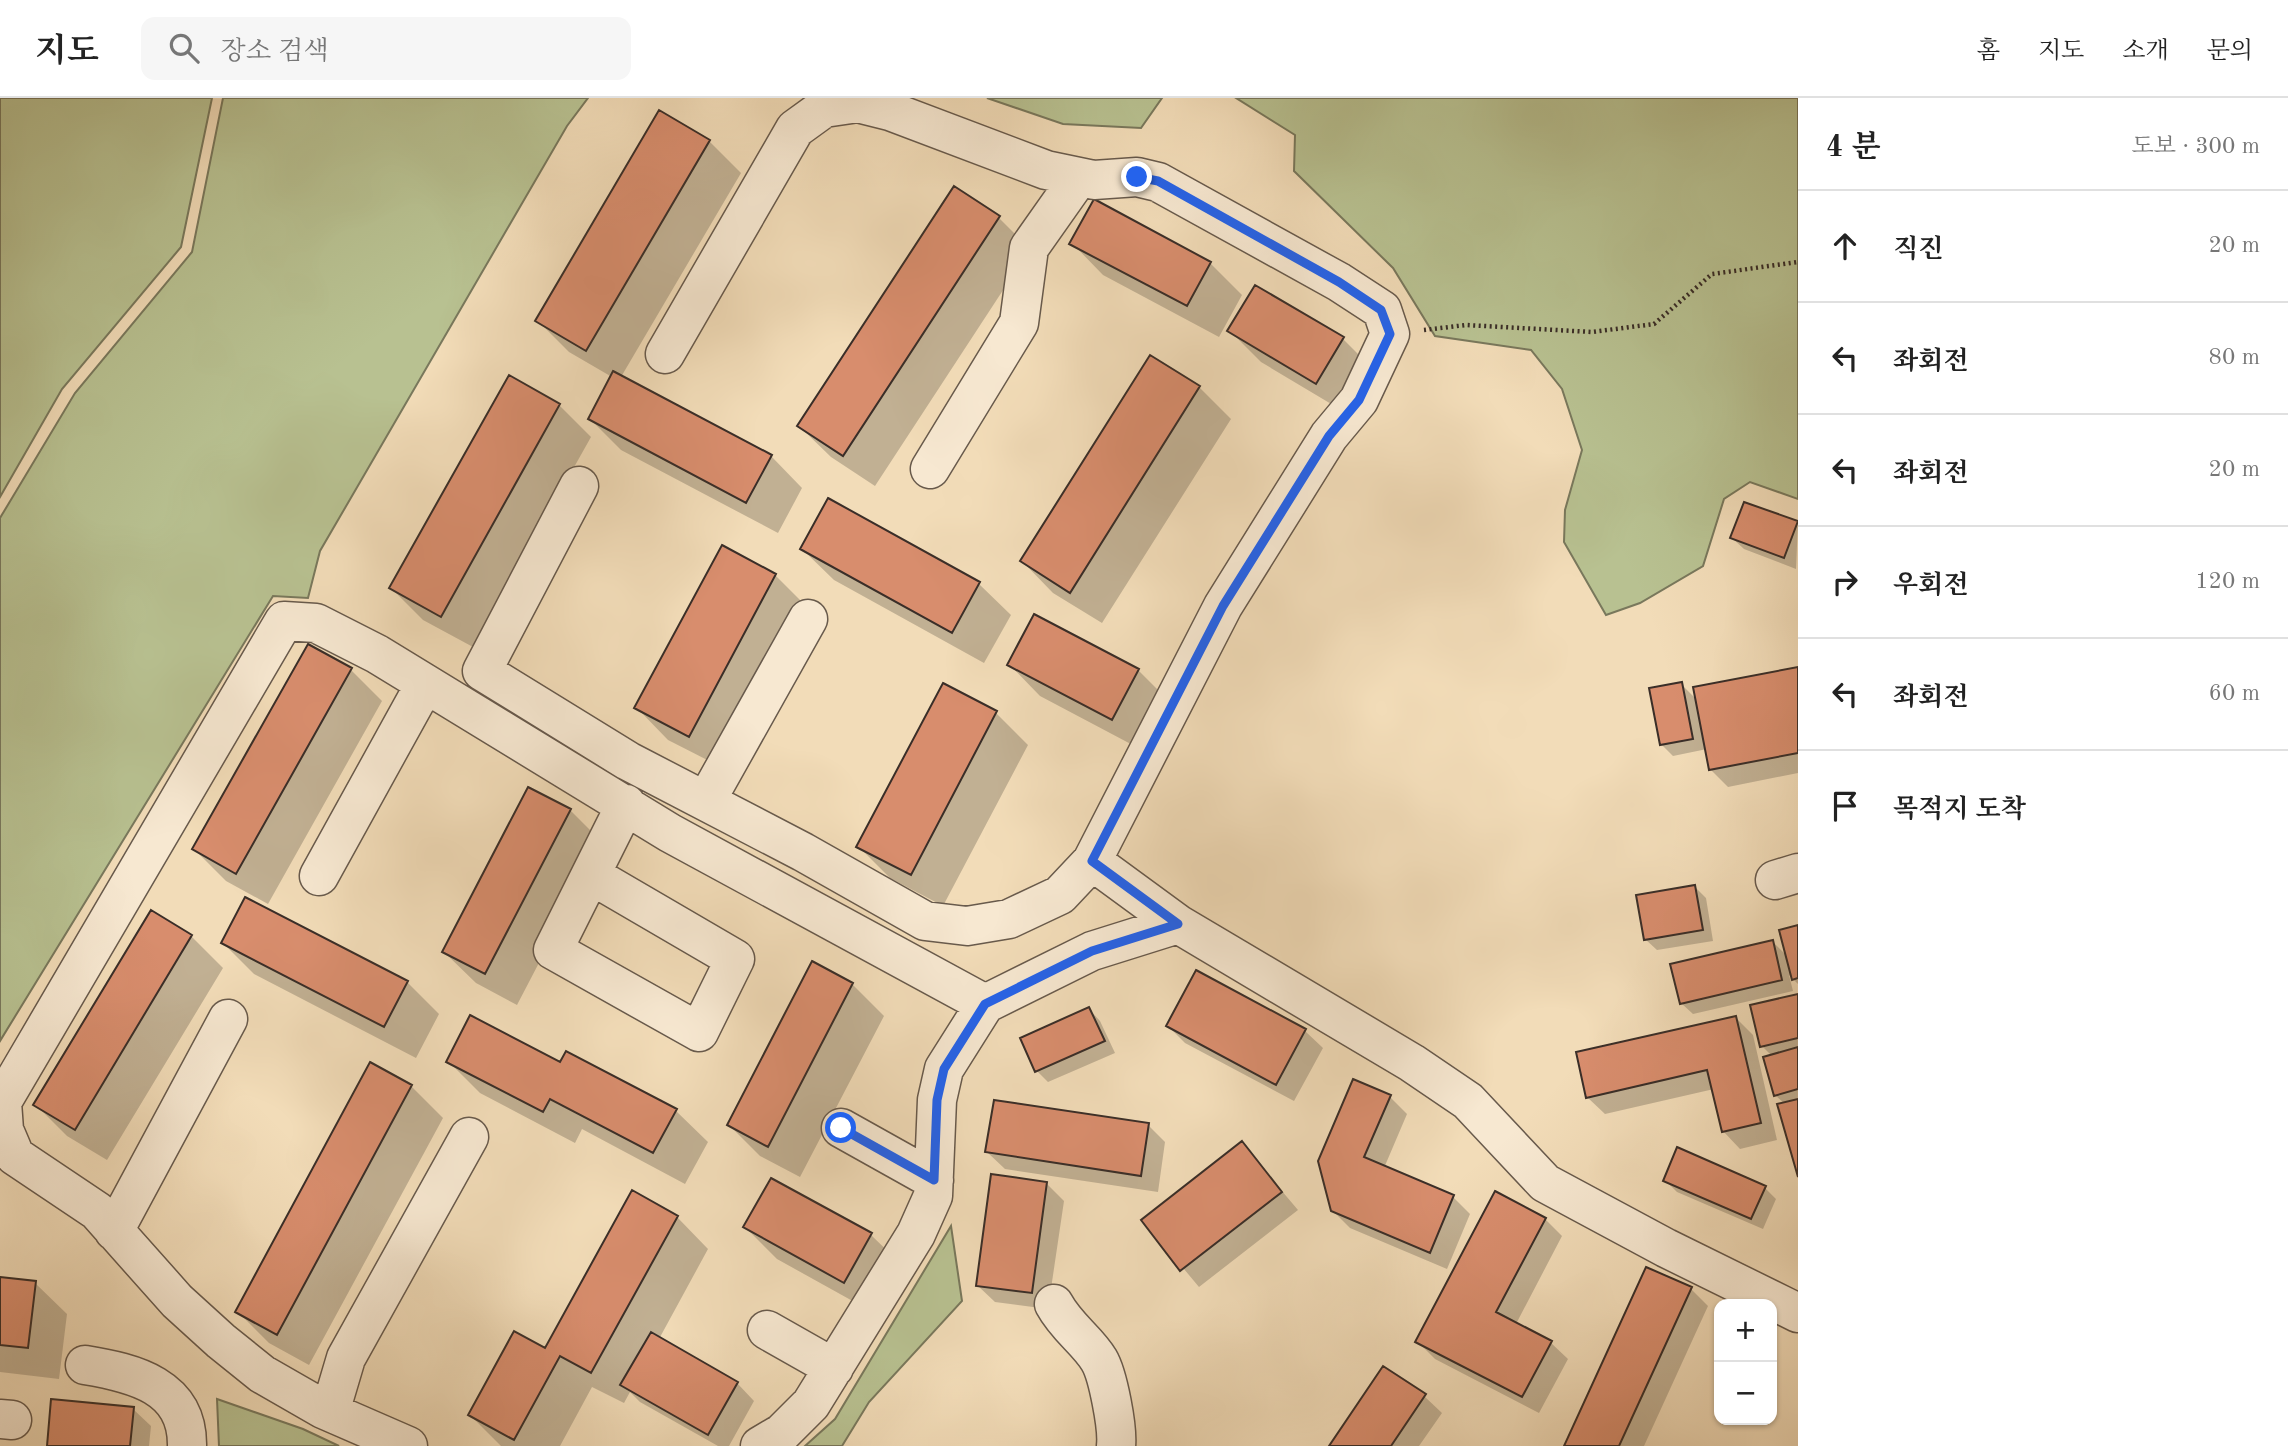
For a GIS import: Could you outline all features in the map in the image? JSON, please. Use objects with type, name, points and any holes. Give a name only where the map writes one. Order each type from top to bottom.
[{"type":"street","points":[[579,486],[482,671],[628,761],[925,921],[967,926],[1009,919],[1060,895],[1092,861],[1223,606],[1329,436],[1359,400],[1390,334],[1381,310],[1371,303],[1158,181],[1137,177],[1094,180],[1046,170],[858,103],[824,108],[795,129],[665,354]]},
{"type":"street","points":[[930,469],[1019,323],[1029,248],[1079,177]]},
{"type":"street","points":[[706,801],[808,619]]},
{"type":"street","points":[[408,1446],[330,1412],[262,1374],[177,1301],[97,1212],[15,1156],[4,1130],[2,1101],[284,621],[316,623],[425,684],[670,833],[985,1004]]},
{"type":"street","points":[[319,876],[425,684]]},
{"type":"street","points":[[591,875],[736,959],[699,1032],[553,950],[626,804]]},
{"type":"street","points":[[1092,861],[1178,924],[1412,1063],[1468,1101],[1545,1183],[1666,1248],[1798,1313]]},
{"type":"street","points":[[760,1446],[782,1433],[811,1404],[916,1234],[933,1196],[937,1100],[944,1069],[985,1004],[1092,951],[1178,924]]},
{"type":"street","points":[[114,1231],[228,1019]]},
{"type":"street","points":[[841,1128],[934,1180]]},
{"type":"street","points":[[330,1412],[346,1358],[470,1137]]},
{"type":"street","points":[[1054,1304],[1065,1323],[1099,1360],[1112,1408],[1116,1446]]},
{"type":"street","points":[[767,1330],[834,1368]]},
{"type":"street","points":[[85,1365],[131,1375],[164,1389],[187,1429],[187,1446]]},
{"type":"path","points":[[1390,334],[1466,325],[1592,332],[1654,324],[1712,274],[1798,262]]},
{"type":"green space","points":[[0,98],[212,98],[181,247],[62,389],[0,497]]},
{"type":"green space","points":[[223,98],[588,98],[567,126],[320,551],[308,598],[273,596],[0,1041],[0,518],[75,393],[192,252]]},
{"type":"green space","points":[[987,98],[1162,98],[1141,128],[1063,124]]},
{"type":"green space","points":[[1236,98],[1798,98],[1798,499],[1750,482],[1724,499],[1703,566],[1640,603],[1606,615],[1564,542],[1565,510],[1582,450],[1562,389],[1531,350],[1435,336],[1393,268],[1294,171],[1295,135]]},
{"type":"green space","points":[[951,1226],[962,1301],[869,1402],[842,1446],[805,1446],[835,1419]]},
{"type":"green space","points":[[217,1399],[303,1429],[339,1446],[219,1446]]},
{"type":"building","points":[[659,110],[710,140],[586,351],[535,321]]},
{"type":"building","points":[[954,186],[1000,216],[843,456],[797,426]]},
{"type":"building","points":[[1094,199],[1211,262],[1187,306],[1069,244]]},
{"type":"building","points":[[1255,285],[1344,337],[1316,384],[1227,331]]},
{"type":"building","points":[[1150,355],[1200,386],[1070,593],[1020,561]]},
{"type":"building","points":[[613,371],[772,455],[746,503],[588,419]]},
{"type":"building","points":[[509,375],[560,404],[441,617],[389,588]]},
{"type":"building","points":[[828,498],[980,582],[952,633],[800,549]]},
{"type":"building","points":[[1744,502],[1798,521],[1784,558],[1730,538]]},
{"type":"building","points":[[722,545],[776,574],[689,737],[634,708]]},
{"type":"building","points":[[1034,614],[1139,669],[1112,720],[1007,665]]},
{"type":"building","points":[[308,644],[352,668],[236,874],[192,849]]},
{"type":"building","points":[[1798,667],[1798,753],[1709,770],[1693,687]]},
{"type":"building","points":[[1682,682],[1693,739],[1660,745],[1649,688]]},
{"type":"building","points":[[943,683],[997,711],[911,875],[856,847]]},
{"type":"building","points":[[528,787],[571,809],[485,974],[442,952]]},
{"type":"building","points":[[1695,885],[1703,930],[1644,940],[1636,895]]},
{"type":"building","points":[[245,897],[408,981],[384,1027],[221,943]]},
{"type":"building","points":[[151,910],[192,935],[75,1130],[33,1105]]},
{"type":"building","points":[[1798,925],[1798,978],[1792,980],[1779,930]]},
{"type":"building","points":[[1773,940],[1782,980],[1680,1004],[1670,964]]},
{"type":"building","points":[[812,961],[853,983],[768,1147],[727,1125]]},
{"type":"building","points":[[1196,970],[1306,1029],[1276,1085],[1166,1026]]},
{"type":"building","points":[[1798,994],[1798,1038],[1760,1047],[1750,1005]]},
{"type":"building","points":[[1089,1007],[1105,1041],[1035,1072],[1020,1038]]},
{"type":"building","points":[[470,1015],[560,1062],[566,1051],[677,1109],[653,1153],[550,1099],[543,1112],[446,1062]]},
{"type":"building","points":[[1736,1016],[1761,1123],[1722,1132],[1707,1070],[1586,1098],[1576,1052]]},
{"type":"building","points":[[1798,1047],[1798,1089],[1774,1096],[1763,1057]]},
{"type":"building","points":[[370,1062],[412,1085],[277,1335],[235,1312]]},
{"type":"building","points":[[1353,1079],[1391,1095],[1364,1157],[1454,1195],[1430,1253],[1331,1211],[1318,1161]]},
{"type":"building","points":[[1798,1099],[1798,1177],[1777,1104]]},
{"type":"building","points":[[994,1100],[1149,1123],[1141,1176],[985,1152]]},
{"type":"building","points":[[1242,1141],[1282,1192],[1180,1271],[1141,1220]]},
{"type":"building","points":[[1677,1147],[1766,1186],[1751,1219],[1663,1181]]},
{"type":"building","points":[[991,1174],[1047,1182],[1032,1293],[976,1286]]},
{"type":"building","points":[[771,1178],[872,1233],[844,1283],[743,1227]]},
{"type":"building","points":[[632,1190],[678,1216],[591,1373],[560,1356],[514,1440],[468,1415],[514,1331],[545,1348]]},
{"type":"building","points":[[1495,1191],[1546,1218],[1496,1312],[1552,1341],[1522,1397],[1415,1342]]},
{"type":"building","points":[[1646,1267],[1692,1287],[1619,1446],[1564,1446]]},
{"type":"building","points":[[0,1277],[36,1281],[28,1348],[0,1345]]},
{"type":"building","points":[[651,1332],[738,1382],[708,1435],[620,1385]]},
{"type":"building","points":[[1383,1366],[1426,1394],[1391,1446],[1329,1446]]},
{"type":"building","points":[[51,1399],[134,1407],[130,1446],[47,1446]]},
{"type":"route","points":[[841,1128],[934,1180],[934,1131],[944,1069],[985,1004],[1092,951],[1178,924],[1092,861],[1223,606],[1329,436],[1359,400],[1380,361],[1390,334],[1381,310],[1339,282],[1158,181],[1137,177]]}]
